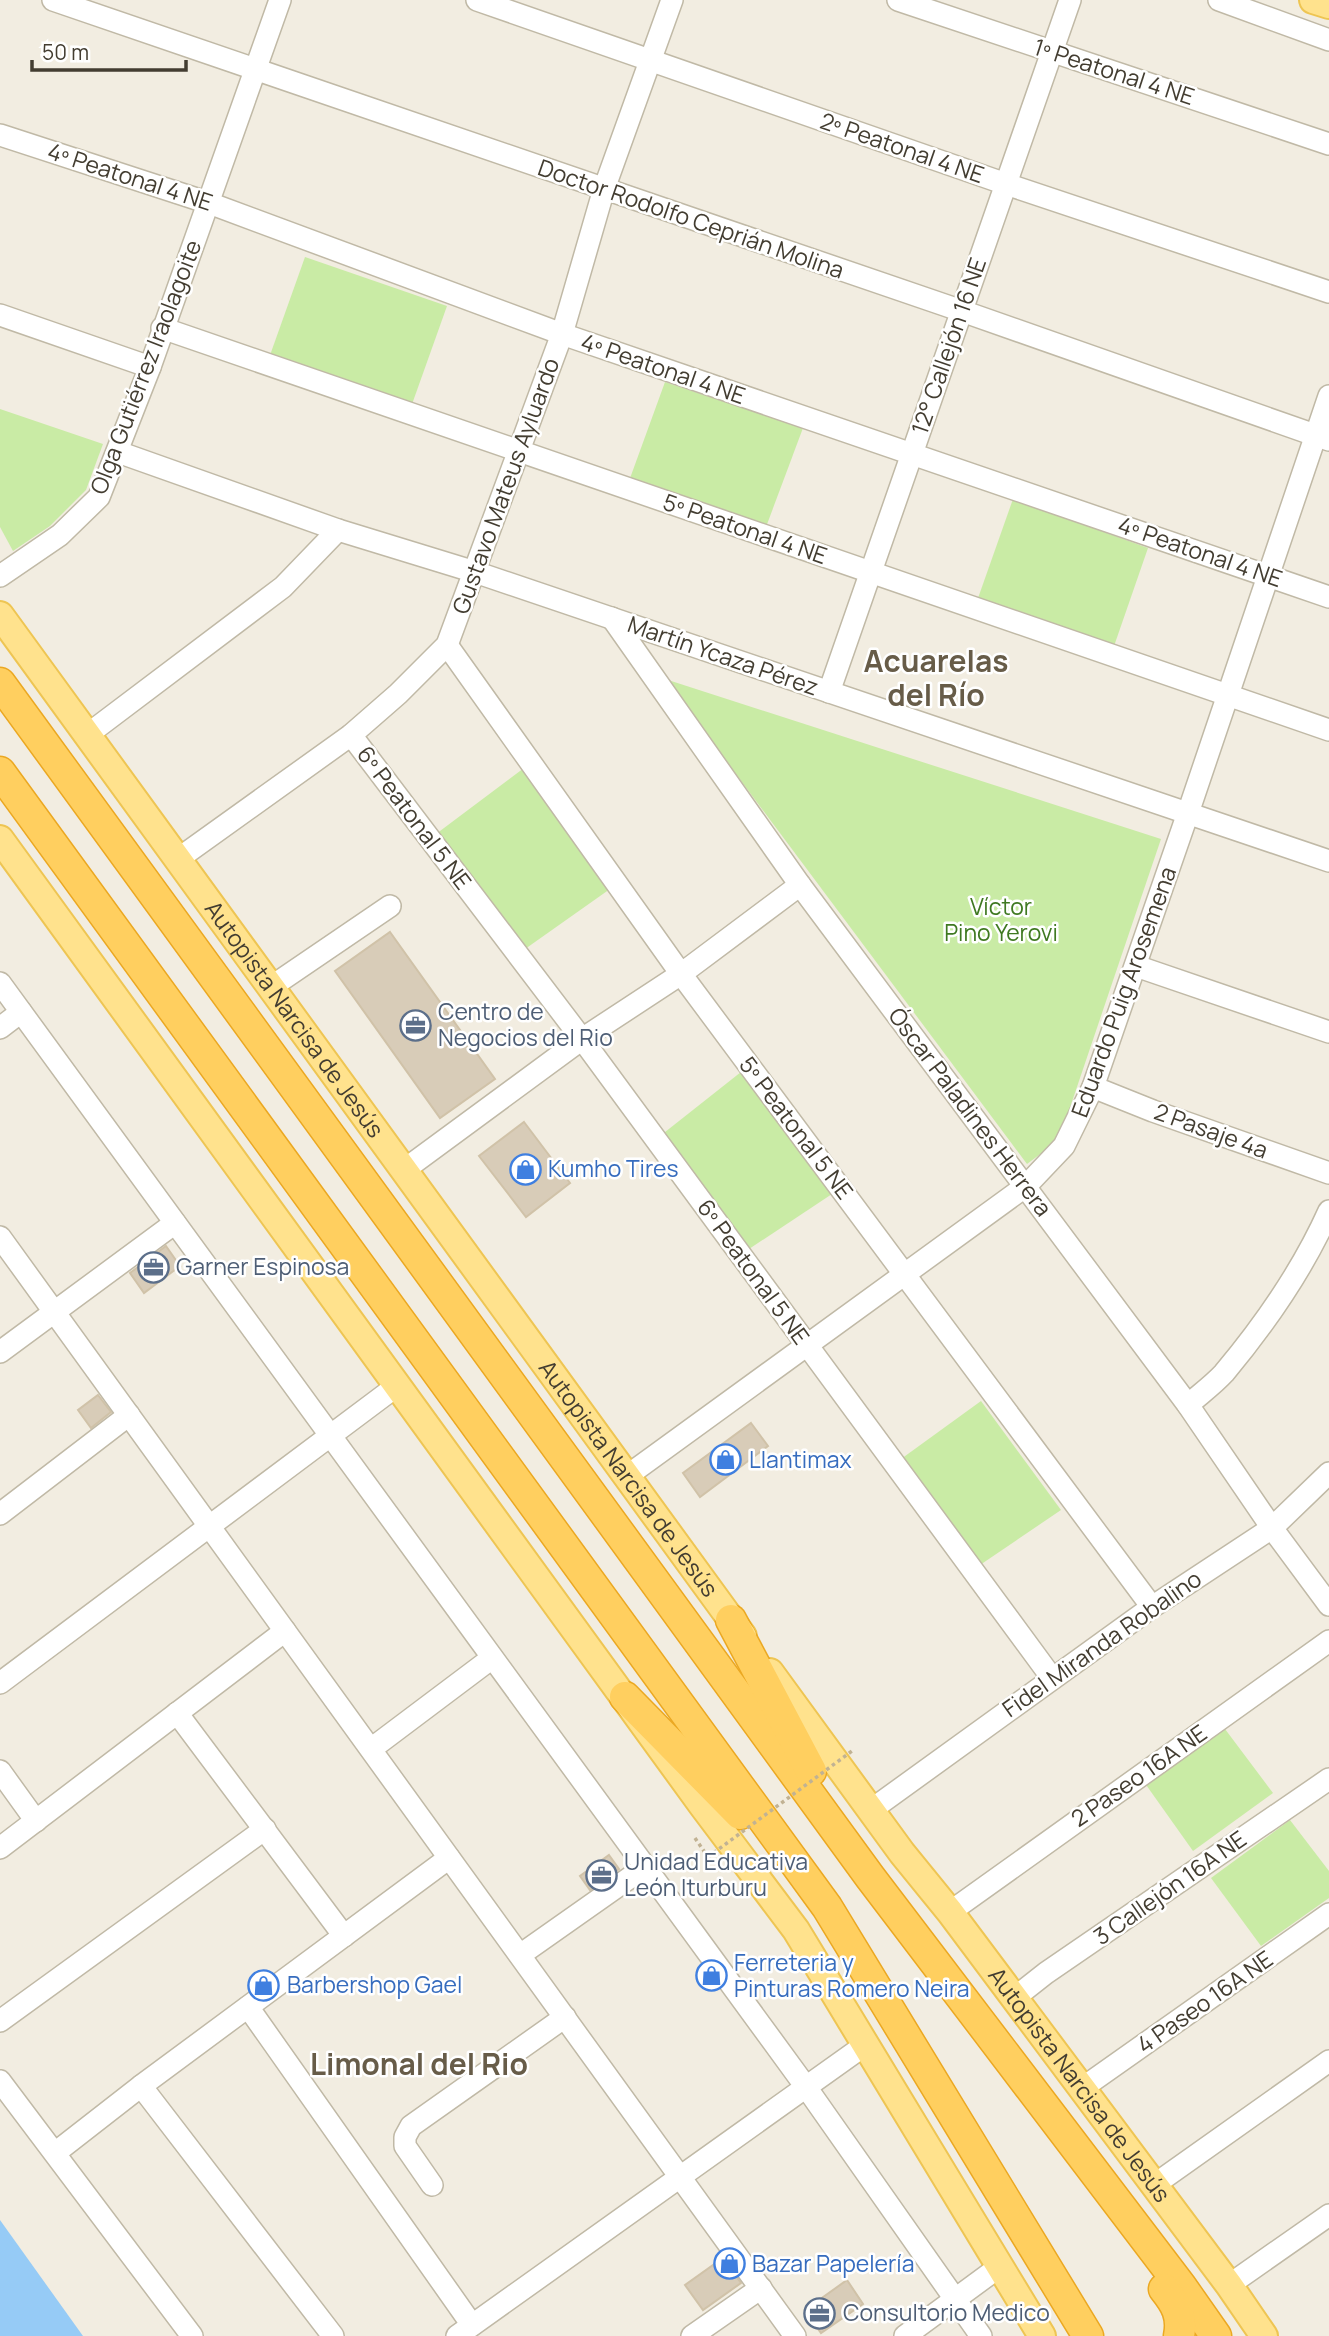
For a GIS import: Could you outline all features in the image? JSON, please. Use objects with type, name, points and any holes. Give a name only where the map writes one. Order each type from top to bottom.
[{"type":"highway","name":"Autopista Narcisa de Jesús","points":[[0,683],[857,1858],[1216,2336]]},
{"type":"highway","points":[[0,772],[835,1919],[1088,2336]]},
{"type":"highway","points":[[732,1620],[857,1858]]},
{"type":"highway","points":[[625,1697],[814,1889]]},
{"type":"highway","points":[[1091,2168],[1107,2213],[1175,2302],[1182,2325],[1180,2336]]},
{"type":"highway","points":[[1017,2219],[1055,2250],[1107,2336]]},
{"type":"main road","points":[[1313,0],[1329,5]]},
{"type":"main road","name":"Autopista Narcisa de Jesús","points":[[0,615],[871,1810],[1229,2285],[1264,2336]]},
{"type":"main road","points":[[0,839],[796,1930],[1041,2336]]},
{"type":"street","name":"Doctor Rodolfo Ceprián Molina","points":[[52,0],[961,311],[1322,438]]},
{"type":"street","name":"Olga Gutiérrez Iraolagoite","points":[[0,576],[60,535],[99,497],[150,366],[279,0]]},
{"type":"street","name":"2º Peatonal 4 NE","points":[[477,0],[1006,184],[1329,292]]},
{"type":"street","name":"Gustavo Mateus Ayluardo","points":[[178,859],[351,735],[398,694],[447,645],[562,334],[604,190],[672,0]]},
{"type":"street","name":"1º Peatonal 4 NE","points":[[898,0],[1329,144]]},
{"type":"street","name":"12° Callejón 16 NE","points":[[829,692],[1070,0]]},
{"type":"street","points":[[1219,0],[1329,40]]},
{"type":"street","name":"4º Peatonal 4 NE","points":[[0,135],[209,202],[562,334],[1329,597]]},
{"type":"street","points":[[0,315],[150,366]]},
{"type":"street","name":"5º Peatonal 4 NE","points":[[162,328],[1329,730]]},
{"type":"street","name":"Eduardo Puig Arosemena","points":[[627,1476],[1026,1186],[1064,1146],[1093,1087],[1136,967],[1227,695],[1322,438],[1329,396]]},
{"type":"street","name":"Martín Ycaza Pérez","points":[[118,452],[338,530],[475,572],[1329,860]]},
{"type":"street","points":[[87,735],[283,587],[338,530]]},
{"type":"street","name":"Óscar Paladines Herrera","points":[[611,618],[800,885],[1188,1405],[1272,1528],[1329,1605]]},
{"type":"street","name":"5º Peatonal 5 NE","points":[[447,645],[681,974],[1152,1607]]},
{"type":"street","name":"6º Peatonal 5 NE","points":[[351,735],[582,1039],[1052,1678]]},
{"type":"street","points":[[404,1170],[582,1039],[681,974],[800,885]]},
{"type":"street","points":[[271,987],[390,906]]},
{"type":"street","points":[[1136,967],[1329,1032]]},
{"type":"street","points":[[0,983],[806,2087],[981,2336]]},
{"type":"street","points":[[0,1028],[21,1012]]},
{"type":"street","name":"2 Pasaje 4a","points":[[1093,1087],[1329,1173]]},
{"type":"street","points":[[1188,1405],[1222,1375],[1266,1317],[1312,1249],[1329,1211]]},
{"type":"street","points":[[0,1352],[175,1223]]},
{"type":"street","points":[[0,1237],[795,2336]]},
{"type":"street","points":[[0,1683],[398,1385]]},
{"type":"street","points":[[0,1514],[128,1415]]},
{"type":"street","name":"Fidel Miranda Robalino","points":[[871,1810],[1152,1607],[1272,1528],[1329,1473]]},
{"type":"street","points":[[0,1847],[285,1631]]},
{"type":"street","name":"2 Paseo 16A NE","points":[[950,1912],[1329,1641]]},
{"type":"street","points":[[371,1749],[492,1658]]},
{"type":"street","points":[[177,1713],[344,1936]]},
{"type":"street","points":[[0,1772],[36,1821]]},
{"type":"street","name":"3 Callejón 16A NE","points":[[1013,1999],[1046,1973],[1329,1779]]},
{"type":"street","points":[[0,2021],[265,1829]]},
{"type":"street","points":[[55,2153],[141,2085],[449,1858]]},
{"type":"street","points":[[520,1955],[645,1867]]},
{"type":"street","name":"4 Paseo 16A NE","points":[[1081,2089],[1329,1914]]},
{"type":"street","points":[[248,2007],[465,2331],[865,2045]]},
{"type":"street","points":[[432,2185],[405,2146],[405,2137],[411,2126],[565,2017]]},
{"type":"street","points":[[1154,2185],[1329,2060]]},
{"type":"street","points":[[0,2081],[192,2336]]},
{"type":"street","points":[[141,2085],[332,2336]]},
{"type":"street","points":[[1229,2285],[1329,2215]]},
{"type":"street","points":[[905,2336],[999,2267]]},
{"type":"street","points":[[692,2336],[761,2288]]},
{"type":"path","points":[[708,1857],[852,1751]]},
{"type":"green space","points":[[305,257],[447,306],[411,407],[269,358]]},
{"type":"green space","points":[[665,382],[803,428],[766,527],[629,481]]},
{"type":"green space","points":[[0,409],[103,444],[86,490],[50,526],[13,551],[0,527]]},
{"type":"green space","points":[[1013,499],[1148,548],[1113,649],[977,601]]},
{"type":"green space","name":"Víctor Pino Yerovi","points":[[665,679],[1161,839],[1059,1140],[1027,1164]]},
{"type":"green space","points":[[524,768],[610,889],[518,954],[432,837]]},
{"type":"green space","points":[[741,1072],[832,1194],[746,1251],[660,1136]]},
{"type":"green space","points":[[981,1401],[1061,1510],[980,1565],[901,1459]]},
{"type":"green space","points":[[1222,1725],[1273,1793],[1193,1851],[1144,1782]]},
{"type":"green space","points":[[1290,1820],[1329,1871],[1329,1898],[1261,1946],[1211,1878]]},
{"type":"water","points":[[0,2220],[83,2336],[0,2336]]},
{"type":"building","name":"Centro de Negocios del Rio","points":[[390,932],[495,1079],[440,1118],[335,971]]},
{"type":"building","name":"Kumho Tires","points":[[524,1122],[570,1183],[526,1217],[479,1156]]},
{"type":"building","name":"Garner Espinosa","points":[[166,1246],[180,1266],[144,1293],[130,1273]]},
{"type":"building","points":[[98,1395],[111,1412],[91,1428],[78,1410]]},
{"type":"building","name":"Llantimax","points":[[751,1423],[768,1446],[700,1497],[683,1473]]},
{"type":"building","name":"Unidad Educativa León Iturburu","points":[[609,1855],[619,1869],[590,1890],[580,1876]]},
{"type":"building","points":[[723,2258],[741,2283],[703,2310],[685,2285]]},
{"type":"building","points":[[847,2280],[863,2304],[821,2333],[805,2310]]},
{"type":"place","name":"Centro de Negocios del Rio","points":[[415,1025]]},
{"type":"place","name":"Kumho Tires","points":[[525,1169]]},
{"type":"place","name":"Garner Espinosa","points":[[153,1267]]},
{"type":"place","name":"Llantimax","points":[[726,1460]]},
{"type":"place","name":"Unidad Educativa León Iturburu","points":[[601,1875]]},
{"type":"place","name":"Ferreteria y Pinturas Romero Neira","points":[[711,1976]]},
{"type":"place","name":"Barbershop Gael","points":[[264,1985]]},
{"type":"place","name":"Bazar Papelería","points":[[729,2264]]},
{"type":"place","name":"Consultorio Medico","points":[[820,2313]]},
{"type":"district","name":"Acuarelas del Río","points":[[936,679]]},
{"type":"district","name":"Limonal del Rio","points":[[419,2065]]}]
